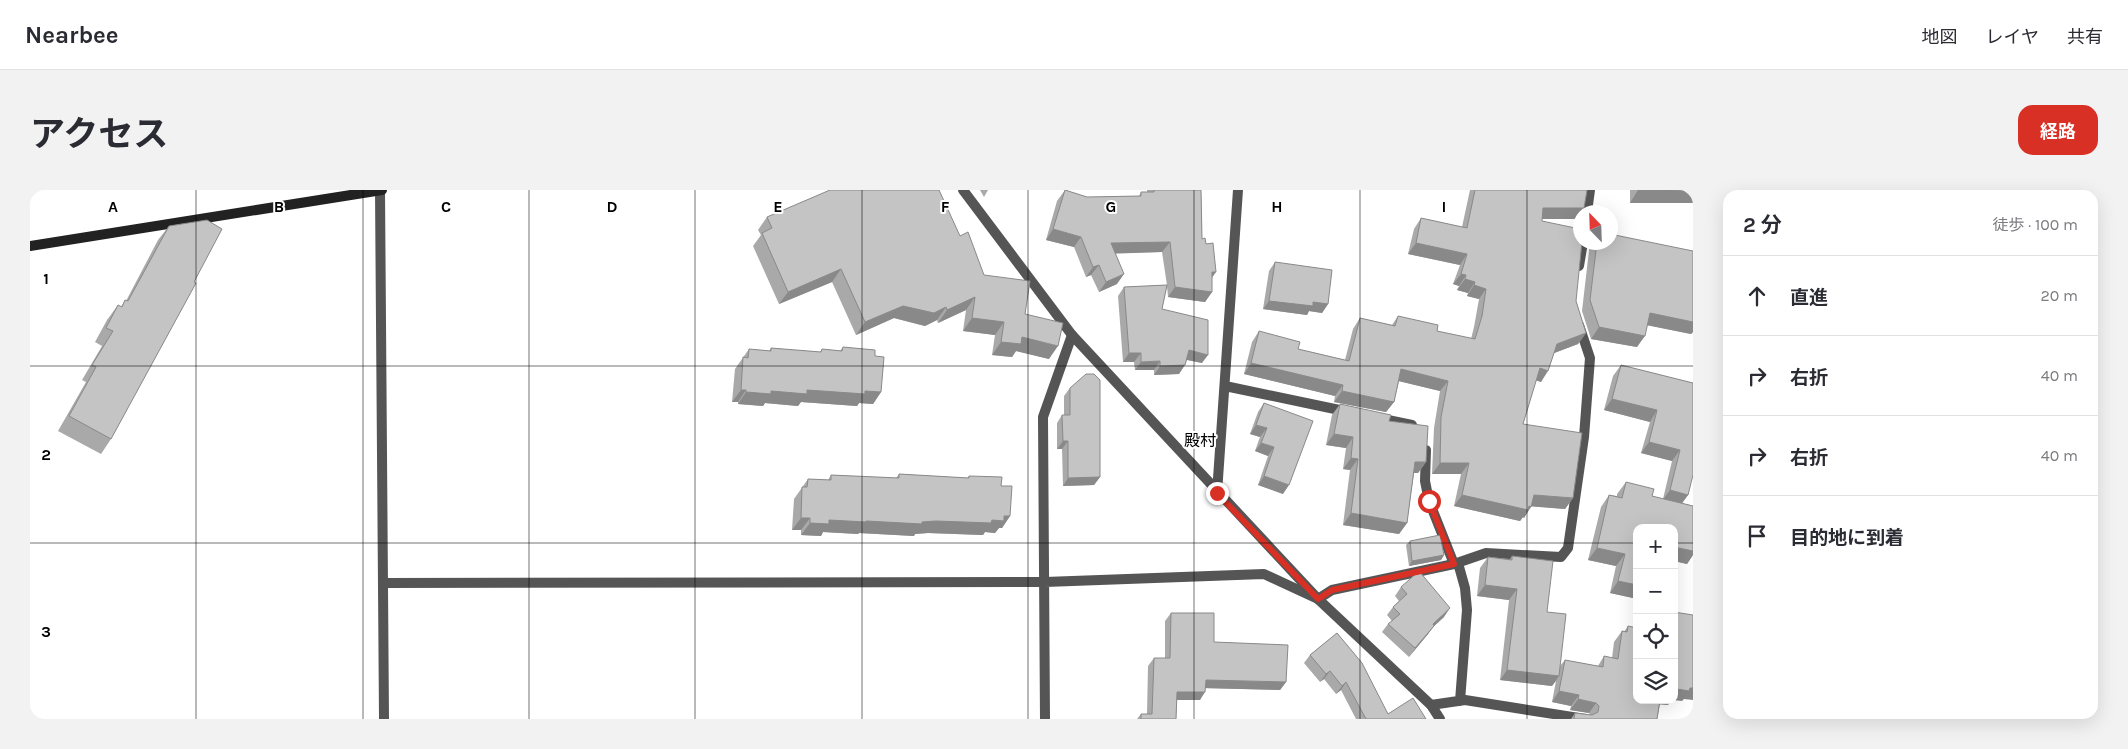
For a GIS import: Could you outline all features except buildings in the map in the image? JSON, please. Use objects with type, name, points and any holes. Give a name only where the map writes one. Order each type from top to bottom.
[{"type":"main road","points":[[30,246],[381,190]]},
{"type":"street","points":[[381,190],[384,719]]},
{"type":"street","points":[[963,190],[1072,335],[1217,493],[1318,599],[1431,705],[1440,719]]},
{"type":"street","points":[[1217,493],[1238,190]]},
{"type":"street","points":[[1588,205],[1590,190]]},
{"type":"street","points":[[1577,282],[1582,250]]},
{"type":"street","points":[[1318,599],[1332,590],[1456,563],[1486,553],[1561,557],[1568,548],[1584,437],[1590,358],[1575,312]]},
{"type":"street","points":[[1045,719],[1043,417],[1072,335]]},
{"type":"street","points":[[1225,386],[1365,415],[1427,433],[1425,481],[1429,501],[1465,588],[1467,610],[1460,701]]},
{"type":"street","points":[[383,583],[1045,582],[1264,574],[1318,599]]},
{"type":"street","points":[[1431,705],[1460,701],[1585,719]]},
{"type":"district","name":"殿村","points":[[1200,440]]},
{"type":"route","points":[[1217,493],[1318,599],[1332,590],[1454,564],[1429,501]]}]
